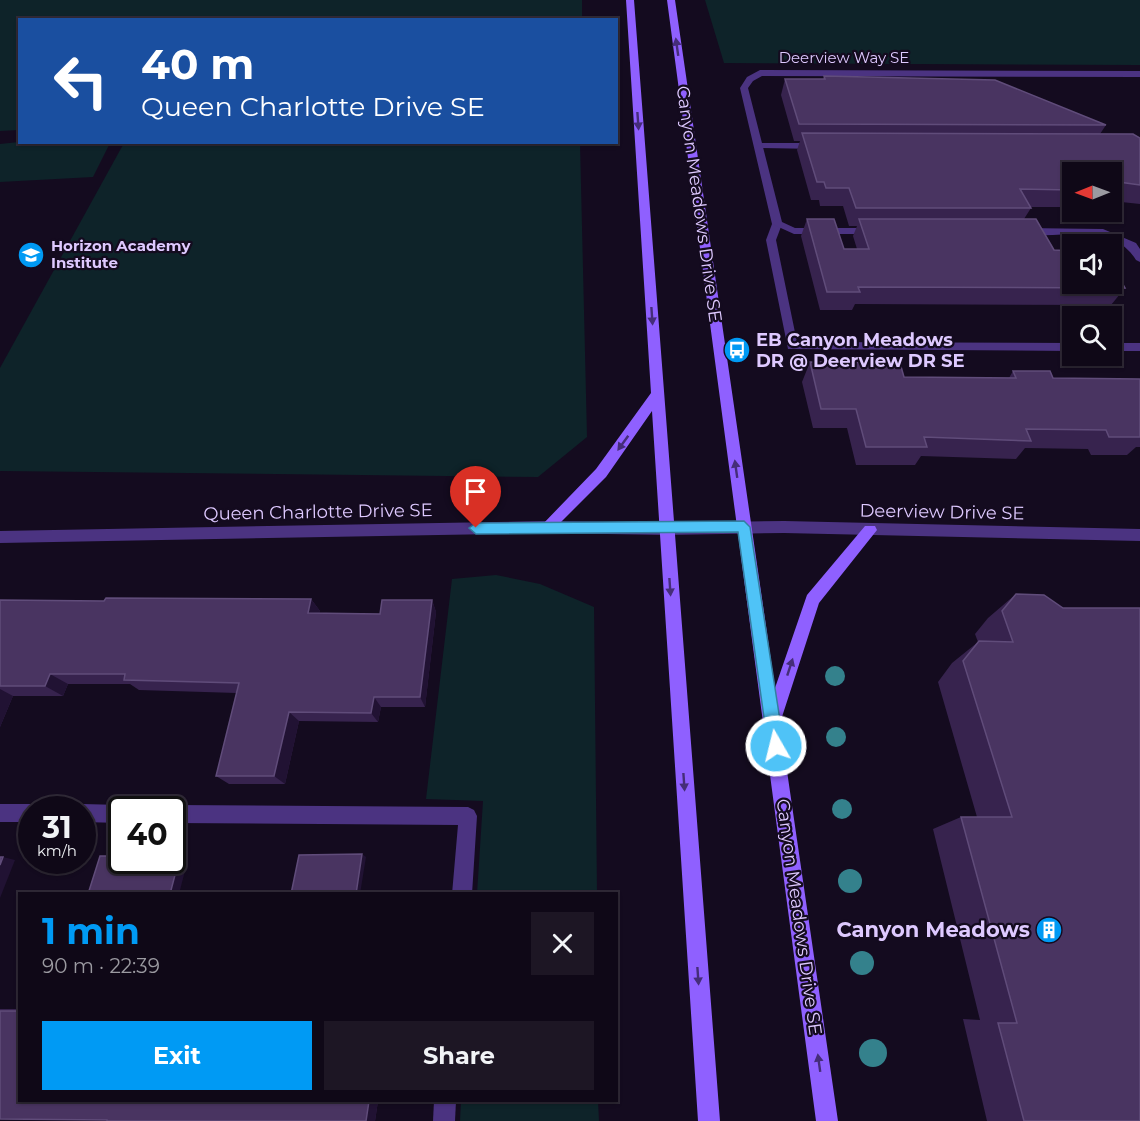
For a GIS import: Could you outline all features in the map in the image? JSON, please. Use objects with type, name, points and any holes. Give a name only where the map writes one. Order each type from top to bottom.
[{"type":"street","points":[[630,0],[709,1121]]},
{"type":"street","name":"Canyon Meadows Drive SE","points":[[671,0],[827,1121]]},
{"type":"street","name":"Deerview Way SE","points":[[1062,347],[792,346],[771,240],[777,224],[744,88],[750,79],[760,73],[1140,74]]},
{"type":"street","points":[[759,146],[830,146]]},
{"type":"street","points":[[777,224],[794,231],[888,231]]},
{"type":"street","points":[[1017,231],[1099,231],[1132,245],[1140,258]]},
{"type":"street","points":[[1122,347],[1140,347]]},
{"type":"street","points":[[547,527],[601,473],[657,395]]},
{"type":"street","name":"Queen Charlotte Drive SE","points":[[0,537],[547,527],[666,529],[744,527]]},
{"type":"street","name":"Deerview Drive SE","points":[[744,527],[1140,535]]},
{"type":"street","points":[[772,723],[812,600],[870,530]]},
{"type":"street","points":[[0,813],[18,813]]},
{"type":"street","points":[[186,814],[468,816],[462,892]]},
{"type":"street","points":[[444,1121],[445,1102]]},
{"type":"shaded area","points":[[0,0],[582,0],[582,18],[18,18],[18,130],[0,131]]},
{"type":"shaded area","points":[[705,0],[1140,0],[1140,65],[724,63]]},
{"type":"shaded area","points":[[18,142],[18,144],[110,144],[93,177],[0,182],[0,144]]},
{"type":"shaded area","points":[[123,144],[580,144],[587,437],[538,477],[0,471],[0,368]]},
{"type":"shaded area","points":[[496,575],[540,584],[594,607],[597,892],[477,892],[483,801],[426,799],[452,579]]},
{"type":"shaded area","points":[[461,1102],[598,1102],[599,1121],[460,1121]]},
{"type":"building","points":[[824,76],[995,80],[1106,125],[799,124],[785,79],[825,79]]},
{"type":"building","points":[[802,133],[1133,134],[1140,138],[1140,185],[1122,182],[1122,162],[1062,162],[1062,190],[1020,189],[1031,208],[856,208],[849,188],[826,188],[824,182],[817,182]]},
{"type":"building","points":[[807,219],[834,219],[844,249],[869,249],[859,219],[1036,219],[1054,250],[1062,250],[1062,288],[858,287],[860,292],[827,292]]},
{"type":"building","points":[[810,362],[900,363],[904,377],[1016,378],[1013,371],[1050,371],[1053,378],[1140,379],[1140,437],[1109,437],[1106,430],[1026,429],[1031,441],[924,437],[927,447],[866,447],[856,409],[821,409]]},
{"type":"building","name":"Canyon Meadows","points":[[1016,594],[1044,595],[1063,608],[1140,608],[1140,1121],[1024,1121],[998,1023],[1017,1023],[961,817],[1012,817],[963,661],[979,641],[1013,642],[1002,611]]},
{"type":"building","points":[[106,598],[311,599],[308,613],[380,614],[382,600],[432,600],[420,697],[374,697],[371,713],[289,712],[274,776],[216,776],[239,683],[124,680],[125,674],[50,674],[45,686],[0,686],[0,600],[104,601]]},
{"type":"building","points":[[362,854],[356,892],[291,892],[299,855]]},
{"type":"building","points":[[100,856],[108,856],[108,874],[175,874],[171,892],[89,892]]},
{"type":"building","points":[[0,1011],[18,1011],[18,1102],[369,1102],[366,1121],[0,1119]]},
{"type":"place","name":"Horizon Academy Institute","points":[[31,255]]},
{"type":"place","name":"EB Canyon Meadows DR @ Deerview DR SE","points":[[737,350]]},
{"type":"place","name":"Canyon Meadows","points":[[1049,930]]},
{"type":"route","points":[[476,528],[744,527],[776,746]]}]
